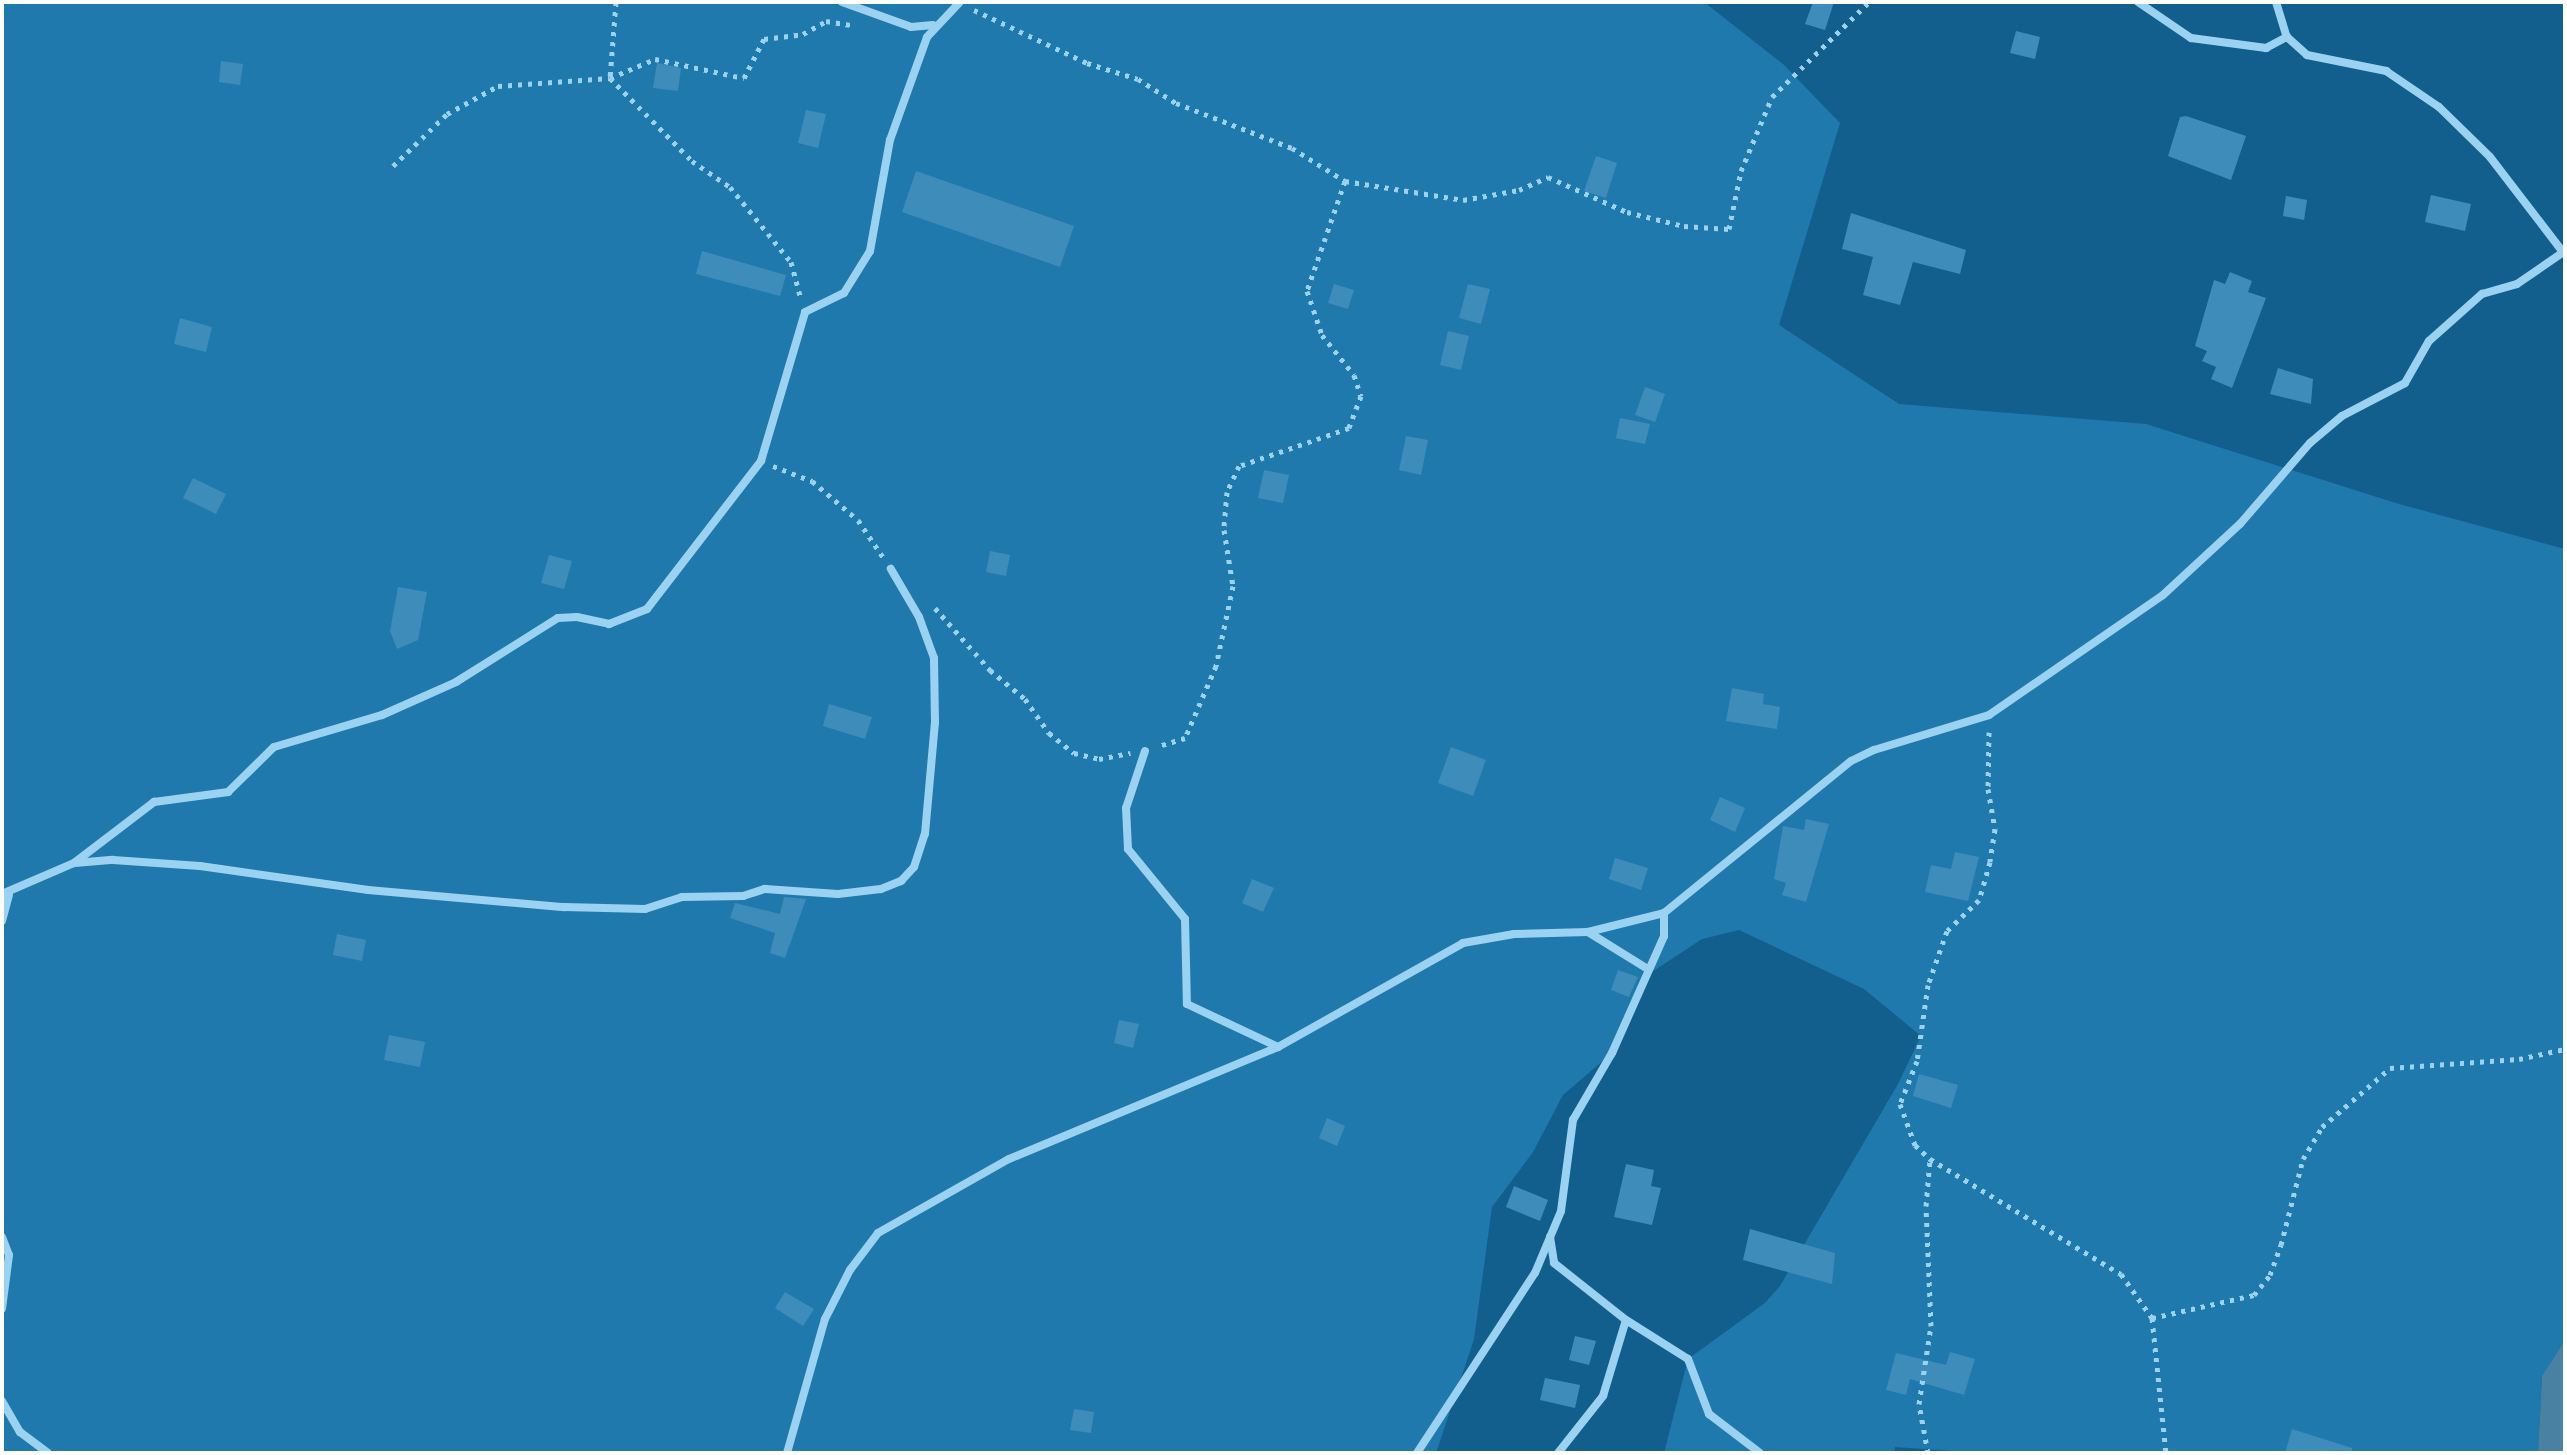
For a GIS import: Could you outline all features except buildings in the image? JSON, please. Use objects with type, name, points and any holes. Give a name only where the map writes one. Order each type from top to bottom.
[{"type":"street","points":[[842,2],[911,27],[933,25],[949,18],[959,3]]},
{"type":"street","points":[[2138,2],[2191,38],[2266,48],[2287,37]]},
{"type":"street","points":[[787,1453],[825,1319],[850,1270],[878,1233],[1009,1159],[1278,1047],[1463,943],[1514,934],[1588,932],[1664,913],[1851,761],[1989,715],[2163,595],[2240,524],[2310,443],[2342,416],[2405,383],[2429,341],[2482,294],[2517,284],[2564,251],[2490,157],[2439,107],[2386,71],[2307,55],[2287,37],[2276,2]]},
{"type":"street","points":[[2,921],[5,894],[74,863],[154,802],[228,792],[274,747],[382,715],[444,688],[558,618],[609,624],[647,609],[761,461],[805,312],[844,293],[870,251],[890,140],[933,25]]},
{"type":"street","points":[[74,863],[113,860],[200,866],[368,890],[564,907],[645,909],[682,897],[743,896],[765,889],[838,894],[881,889],[901,881],[914,867],[921,845],[935,723],[934,658],[891,569]]},
{"type":"street","points":[[1145,751],[1126,808],[1128,849],[1185,919],[1187,1004],[1278,1047]]},
{"type":"street","points":[[1417,1453],[1445,1403],[1485,1351],[1506,1310],[1535,1273],[1561,1211],[1573,1120],[1612,1053],[1664,936],[1664,913]]},
{"type":"street","points":[[1588,932],[1648,969]]},
{"type":"street","points":[[1550,1236],[1554,1263],[1626,1320],[1688,1359],[1709,1414],[1760,1453]]},
{"type":"street","points":[[2,1237],[9,1255],[2,1309]]},
{"type":"street","points":[[1558,1453],[1603,1396],[1626,1320]]},
{"type":"street","points":[[2,1401],[20,1432],[48,1453]]},
{"type":"path","points":[[616,2],[610,78],[692,161],[730,187],[791,262],[805,312]]},
{"type":"path","points":[[959,3],[1087,63],[1138,79],[1176,103],[1292,148],[1345,181],[1463,200],[1519,190],[1548,177],[1627,212],[1729,229],[1741,171],[1772,97],[1869,2]]},
{"type":"path","points":[[393,166],[447,114],[498,86],[610,78],[655,59],[744,78],[764,39],[803,34],[826,21],[855,26]]},
{"type":"path","points":[[924,598],[990,670],[1025,699],[1049,733],[1074,753],[1099,759],[1145,751],[1185,738],[1216,666],[1233,586],[1224,530],[1227,492],[1239,466],[1349,428],[1361,396],[1354,375],[1322,335],[1307,291],[1345,181]]},
{"type":"path","points":[[761,461],[812,481],[858,520],[891,569]]},
{"type":"path","points":[[1989,715],[1988,789],[1995,829],[1990,862],[1979,900],[1947,931],[1928,985],[1917,1061],[1900,1104],[1915,1145],[1930,1159],[2121,1274],[2152,1318],[2166,1453]]},
{"type":"path","points":[[2152,1318],[2254,1295],[2270,1275],[2303,1159],[2322,1127],[2390,1068],[2519,1059],[2565,1049]]},
{"type":"path","points":[[1928,1453],[1919,1404],[1931,1326],[1926,1206],[1930,1159]]},
{"type":"shaded area","points":[[2,2],[1704,2],[1783,64],[1840,123],[1779,325],[1899,404],[2146,424],[2399,504],[2565,549],[2565,1340],[2542,1376],[2538,1453],[1982,1453],[1895,1447],[1894,1453],[1664,1453],[1688,1359],[1765,1303],[1780,1286],[1898,1084],[1921,1036],[1864,989],[1739,930],[1702,939],[1652,972],[1612,1053],[1563,1095],[1533,1152],[1492,1207],[1474,1339],[1436,1453],[2,1453]]},
{"type":"shaded area","points":[[2565,1340],[2565,1453],[2538,1453],[2542,1376]]}]
